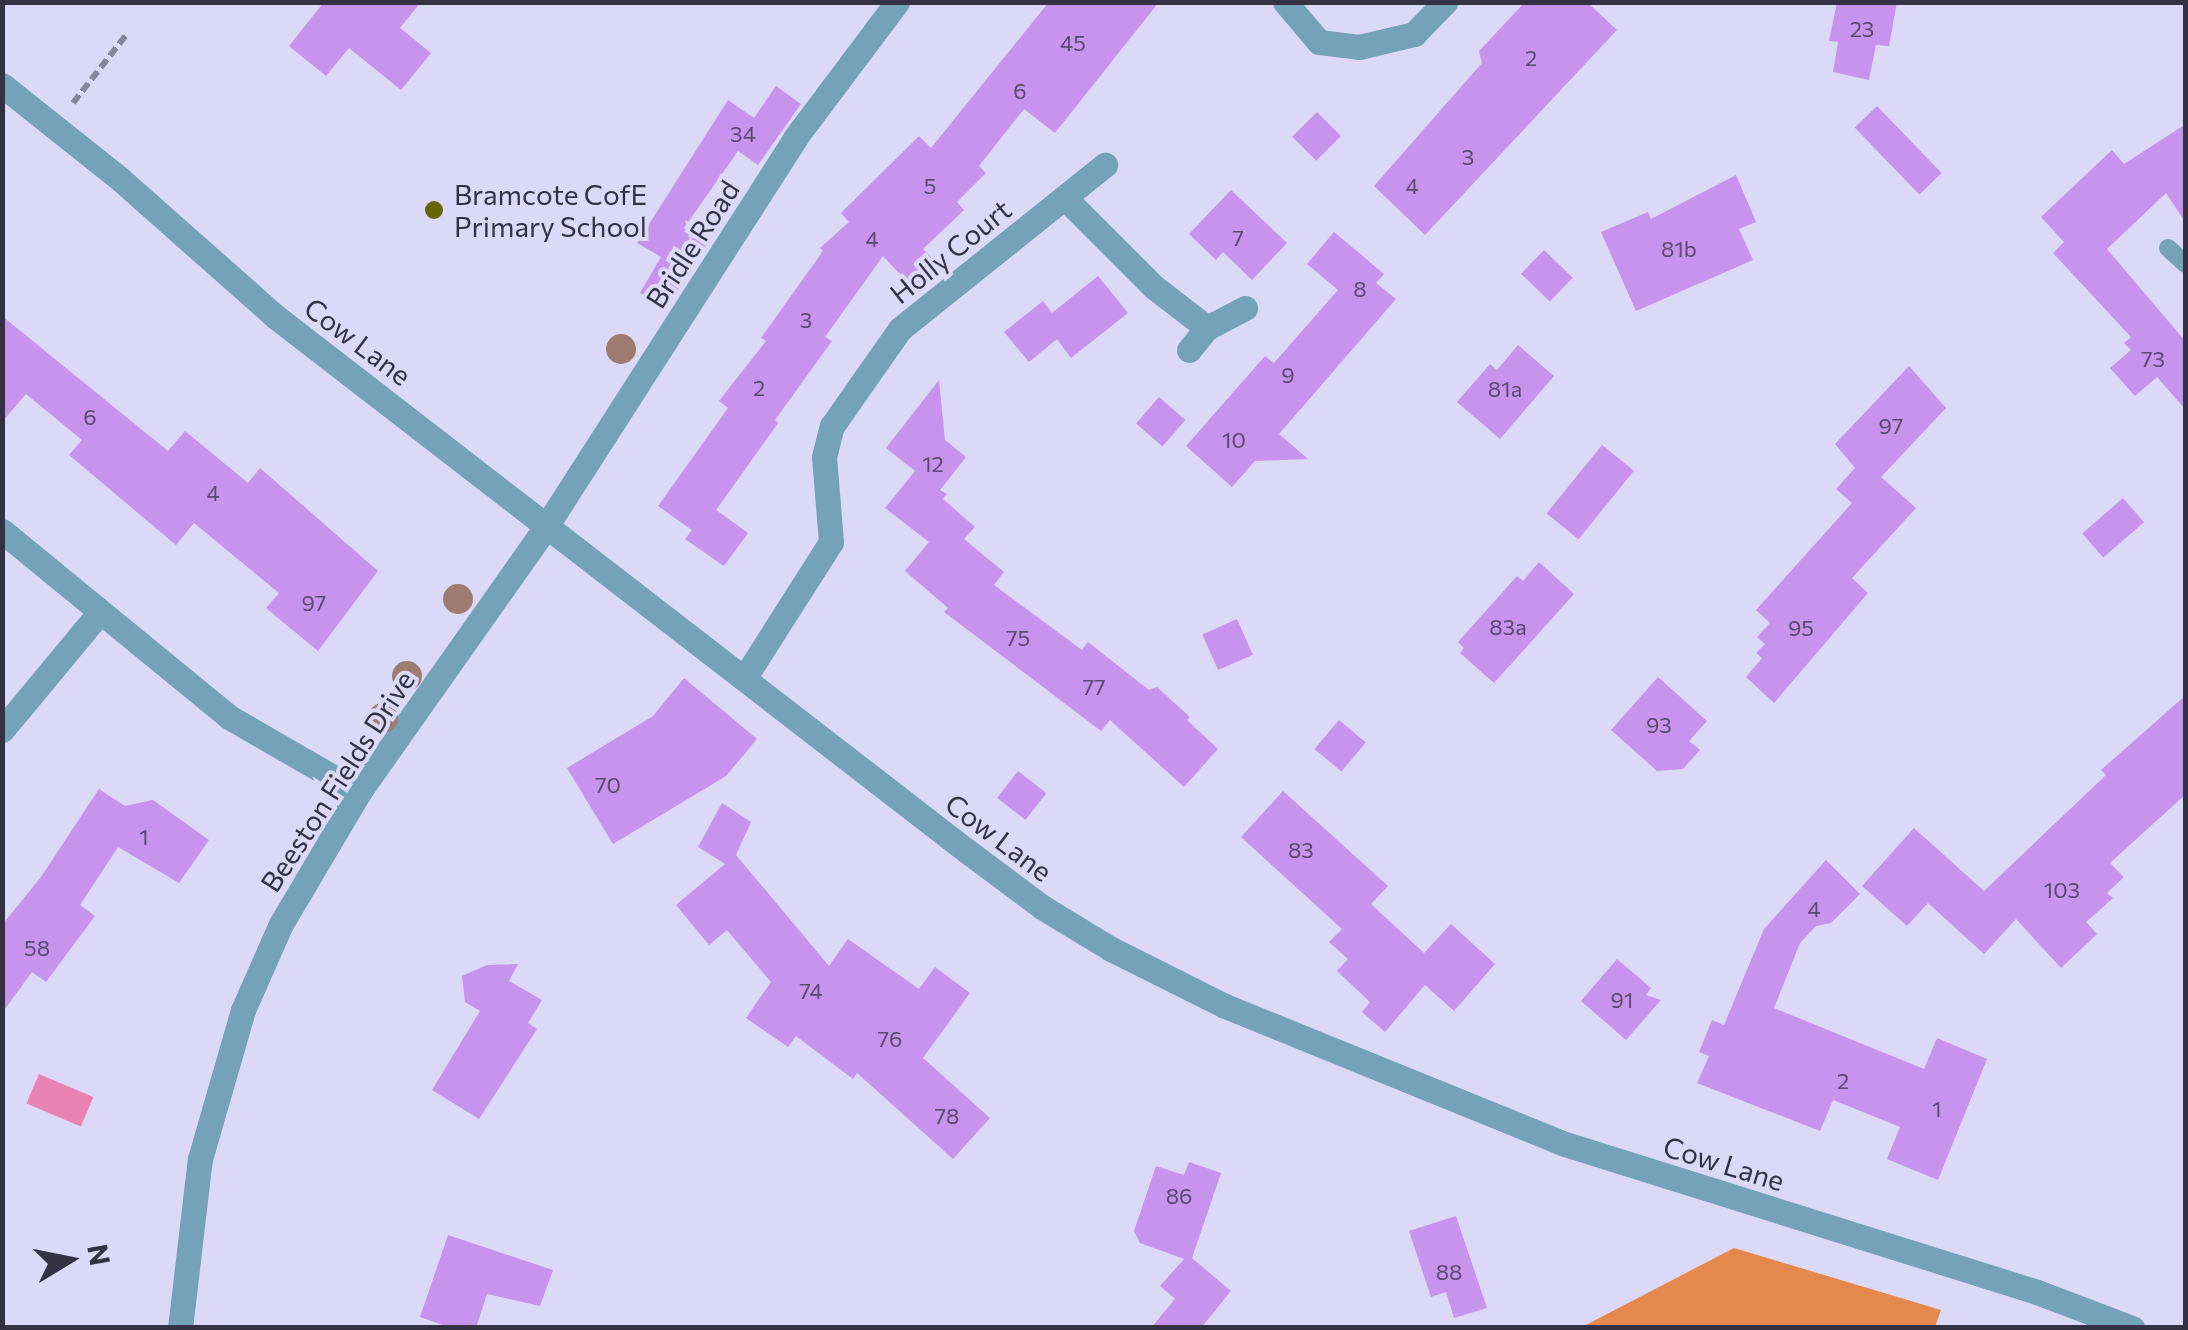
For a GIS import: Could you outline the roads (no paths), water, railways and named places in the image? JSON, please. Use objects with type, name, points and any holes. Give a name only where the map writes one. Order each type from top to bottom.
[{"type":"street","name":"Bridle Road","points":[[547,525],[795,138],[897,2]]},
{"type":"street","points":[[1285,2],[1319,42],[1359,48],[1414,34],[1446,2]]},
{"type":"street","name":"Cow Lane","points":[[2,85],[120,178],[276,317],[1042,907],[1110,949],[1224,1006],[1565,1144],[2038,1292],[2132,1328]]},
{"type":"street","name":"Holly Court","points":[[745,677],[830,542],[824,457],[832,426],[900,330],[1104,165]]},
{"type":"street","points":[[1065,198],[1154,287],[1207,328]]},
{"type":"street","points":[[1189,350],[1207,328],[1245,308]]},
{"type":"street","name":"Beeston Fields Drive","points":[[180,1328],[184,1265],[200,1159],[242,1010],[281,924],[359,792],[547,525]]},
{"type":"street","points":[[2,532],[229,717],[359,792]]},
{"type":"street","points":[[2,730],[99,613]]},
{"type":"lane","points":[[2168,248],[2186,264]]},
{"type":"place","name":"Bramcote CofE Primary School","points":[[434,210]]}]
